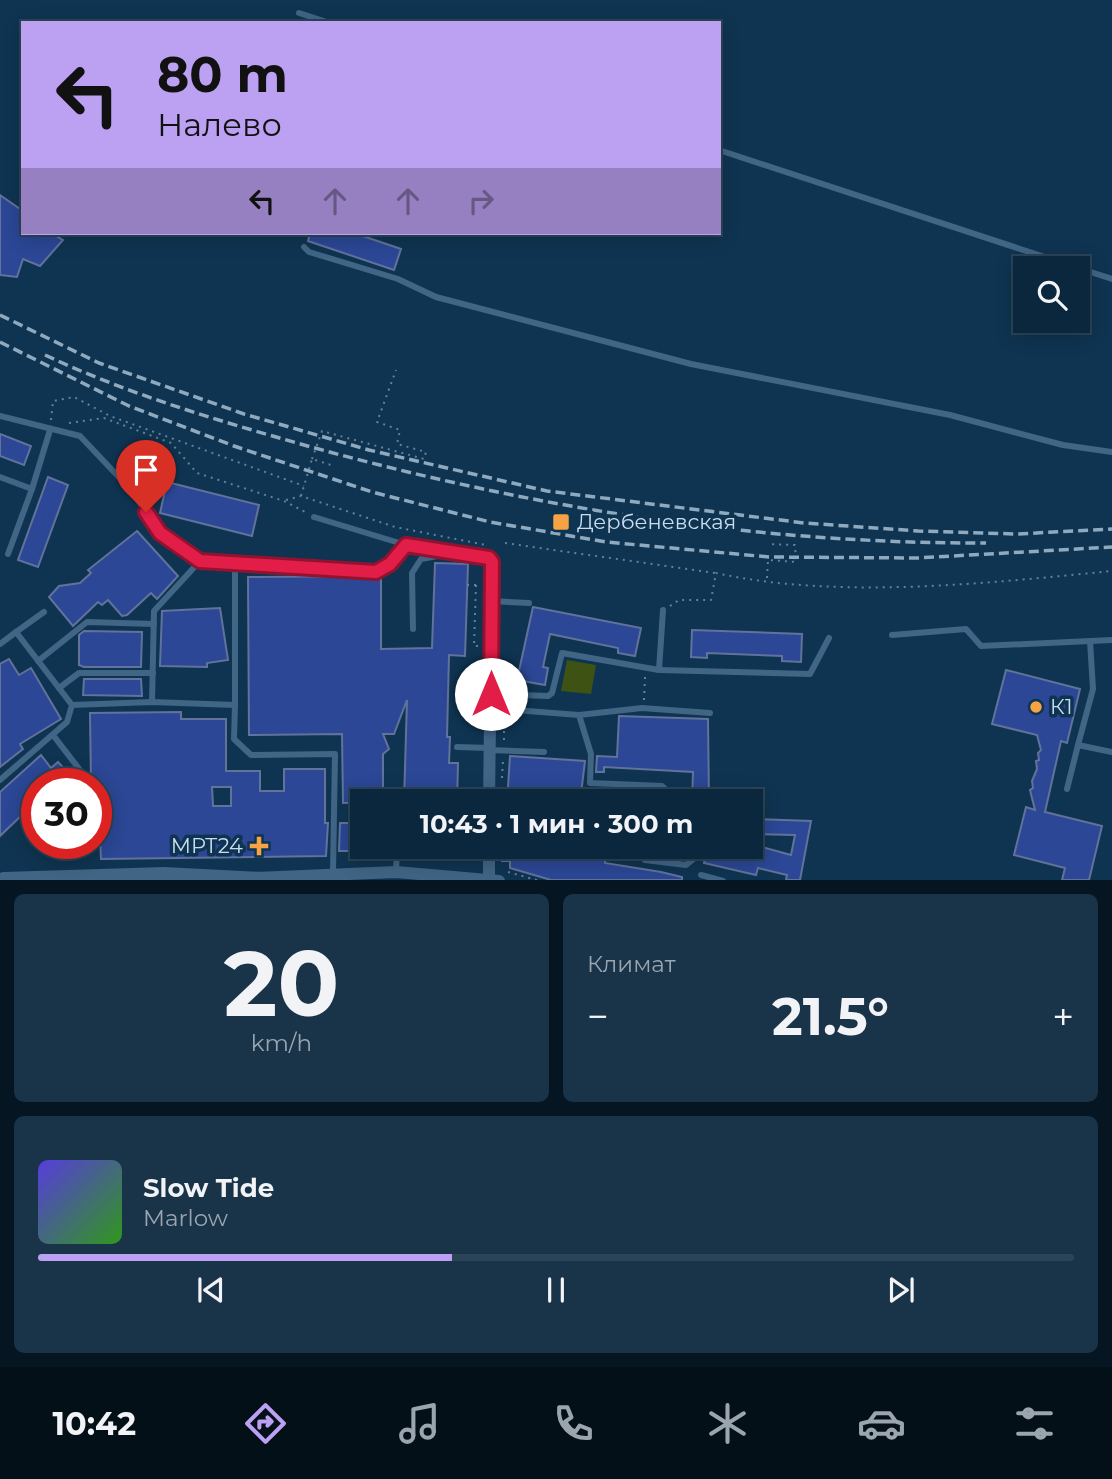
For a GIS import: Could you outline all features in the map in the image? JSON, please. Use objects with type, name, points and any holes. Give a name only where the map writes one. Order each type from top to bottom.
[{"type":"main road","points":[[4,880],[138,876],[257,879]]},
{"type":"street","points":[[489,558],[489,789]]},
{"type":"street","points":[[257,879],[333,873],[372,876],[396,872],[497,876],[492,859]]},
{"type":"lane","points":[[299,12],[324,21]]},
{"type":"lane","points":[[721,151],[1041,256]]},
{"type":"lane","points":[[304,247],[309,252],[398,279],[436,297],[691,364],[950,415],[1063,445],[1112,452]]},
{"type":"lane","points":[[1090,272],[1112,279]]},
{"type":"lane","points":[[0,416],[80,436],[131,491],[160,533],[200,561],[376,572],[390,564],[406,545]]},
{"type":"lane","points":[[8,554],[50,430]]},
{"type":"lane","points":[[0,477],[32,489]]},
{"type":"lane","points":[[314,517],[406,545],[489,558]]},
{"type":"lane","points":[[413,629],[412,573],[421,559],[455,553]]},
{"type":"lane","points":[[152,702],[154,611],[200,561]]},
{"type":"lane","points":[[235,562],[234,739],[251,755],[335,754],[333,873]]},
{"type":"lane","points":[[491,601],[529,603]]},
{"type":"lane","points":[[659,670],[663,610]]},
{"type":"lane","points":[[0,644],[44,612]]},
{"type":"lane","points":[[38,661],[87,622],[154,624]]},
{"type":"lane","points":[[892,635],[966,628],[981,646],[1112,640]]},
{"type":"lane","points":[[16,632],[72,705]]},
{"type":"lane","points":[[491,694],[552,693],[562,653],[646,669],[810,674],[830,638]]},
{"type":"lane","points":[[1067,789],[1093,689],[1090,641]]},
{"type":"lane","points":[[59,688],[79,673],[153,673]]},
{"type":"lane","points":[[72,705],[152,702],[235,705]]},
{"type":"lane","points":[[0,780],[67,722],[72,705]]},
{"type":"lane","points":[[490,708],[579,715],[642,708],[710,713]]},
{"type":"lane","points":[[579,715],[591,754],[590,783],[662,786],[665,789]]},
{"type":"lane","points":[[53,735],[78,768]]},
{"type":"lane","points":[[1078,745],[1112,752]]},
{"type":"lane","points":[[457,747],[544,752]]},
{"type":"lane","points":[[396,872],[397,859]]},
{"type":"lane","points":[[645,860],[686,865],[694,859]]},
{"type":"lane","points":[[701,875],[723,880]]},
{"type":"path","points":[[284,501],[302,496],[322,431],[424,459],[426,452],[397,444],[400,429],[377,422],[396,370]]},
{"type":"path","points":[[304,486],[110,416],[74,397],[53,401],[50,430],[69,423],[104,418],[171,443],[197,473],[284,501],[314,517]]},
{"type":"path","points":[[313,459],[334,466]]},
{"type":"path","points":[[505,543],[767,580],[888,587],[1112,571]]},
{"type":"path","points":[[767,580],[768,560],[796,562],[795,545],[768,544]]},
{"type":"path","points":[[663,610],[679,600],[711,600],[716,573]]},
{"type":"path","points":[[642,708],[646,669]]},
{"type":"path","points":[[502,789],[504,709]]},
{"type":"path","points":[[497,876],[540,880]]},
{"type":"green space","points":[[567,660],[596,665],[591,694],[561,691]]},
{"type":"building","points":[[0,195],[21,210],[21,235],[59,235],[63,240],[40,266],[23,259],[17,277],[0,275]]},
{"type":"building","points":[[310,235],[360,235],[401,249],[394,270],[308,241]]},
{"type":"building","points":[[0,434],[31,446],[24,465],[0,456]]},
{"type":"building","points":[[48,477],[68,485],[38,567],[18,560]]},
{"type":"building","points":[[167,482],[259,505],[252,536],[160,513]]},
{"type":"building","points":[[137,531],[178,576],[157,599],[151,593],[127,615],[122,616],[108,600],[102,605],[98,602],[73,626],[49,597],[59,586],[80,583],[91,573],[88,570]]},
{"type":"building","points":[[435,563],[468,564],[465,656],[449,655],[447,737],[450,737],[449,763],[458,763],[457,789],[404,789],[407,700],[394,734],[383,734],[389,749],[383,754],[383,789],[350,789],[350,803],[343,803],[342,734],[249,735],[248,577],[381,576],[381,649],[432,648]]},
{"type":"building","points":[[533,607],[641,628],[635,656],[618,653],[618,648],[550,634],[543,667],[548,668],[545,685],[517,680]]},
{"type":"building","points":[[220,608],[228,660],[207,663],[207,667],[160,666],[162,611]]},
{"type":"building","points":[[692,630],[802,634],[801,662],[782,661],[782,656],[707,653],[707,658],[691,657]]},
{"type":"building","points":[[84,631],[142,632],[141,667],[79,665],[79,635]]},
{"type":"building","points":[[9,659],[19,675],[31,668],[61,719],[20,744],[23,749],[0,767],[0,664]]},
{"type":"building","points":[[1006,670],[1080,689],[1067,743],[1061,741],[1045,812],[1102,826],[1089,880],[1062,880],[1065,868],[1014,855],[1026,807],[1035,810],[1030,790],[1033,788],[1036,761],[1039,760],[1038,753],[1041,750],[1037,735],[992,724]]},
{"type":"building","points":[[84,679],[141,679],[142,696],[83,695]]},
{"type":"building","points":[[181,712],[181,719],[226,719],[226,771],[260,771],[260,791],[284,791],[284,769],[325,769],[325,823],[328,823],[326,856],[112,859],[112,768],[91,768],[90,713]],"holes":[[[212,787],[231,787],[231,806],[213,806]]]},
{"type":"building","points":[[619,716],[708,719],[709,789],[692,789],[693,772],[604,767],[604,772],[596,772],[597,756],[617,757]]},
{"type":"building","points":[[41,755],[51,768],[27,768]]},
{"type":"building","points":[[510,756],[585,761],[582,789],[508,789]]},
{"type":"building","points":[[58,762],[64,768],[51,768]]},
{"type":"building","points":[[21,773],[21,816],[0,836],[0,792]]},
{"type":"building","points":[[763,819],[811,821],[800,880],[786,880],[787,875],[758,868],[756,875],[704,863],[705,859],[763,859],[763,847],[791,855],[795,835],[763,834]]},
{"type":"building","points":[[340,823],[350,823],[350,851],[339,851]]},
{"type":"building","points":[[606,859],[605,863],[661,872],[682,877],[682,880],[551,880],[510,868],[510,861],[502,861]]},
{"type":"railway","points":[[0,315],[99,363],[244,414],[369,450],[547,491],[804,523],[918,531],[1017,534],[1112,529]]},
{"type":"railway","points":[[0,342],[129,406],[234,446],[372,492],[490,522],[606,542],[769,557],[917,558],[1112,547]]},
{"type":"railway","points":[[45,355],[140,394],[304,445],[472,487],[557,504],[727,529],[813,537],[986,543]]},
{"type":"place","name":"Дербеневская","points":[[561,522]]},
{"type":"place","name":"К1","points":[[1036,707]]},
{"type":"place","name":"МРТ24","points":[[259,846]]},
{"type":"route","points":[[146,512],[160,533],[200,561],[376,572],[390,564],[406,545],[489,558],[492,562],[491,694]]}]
